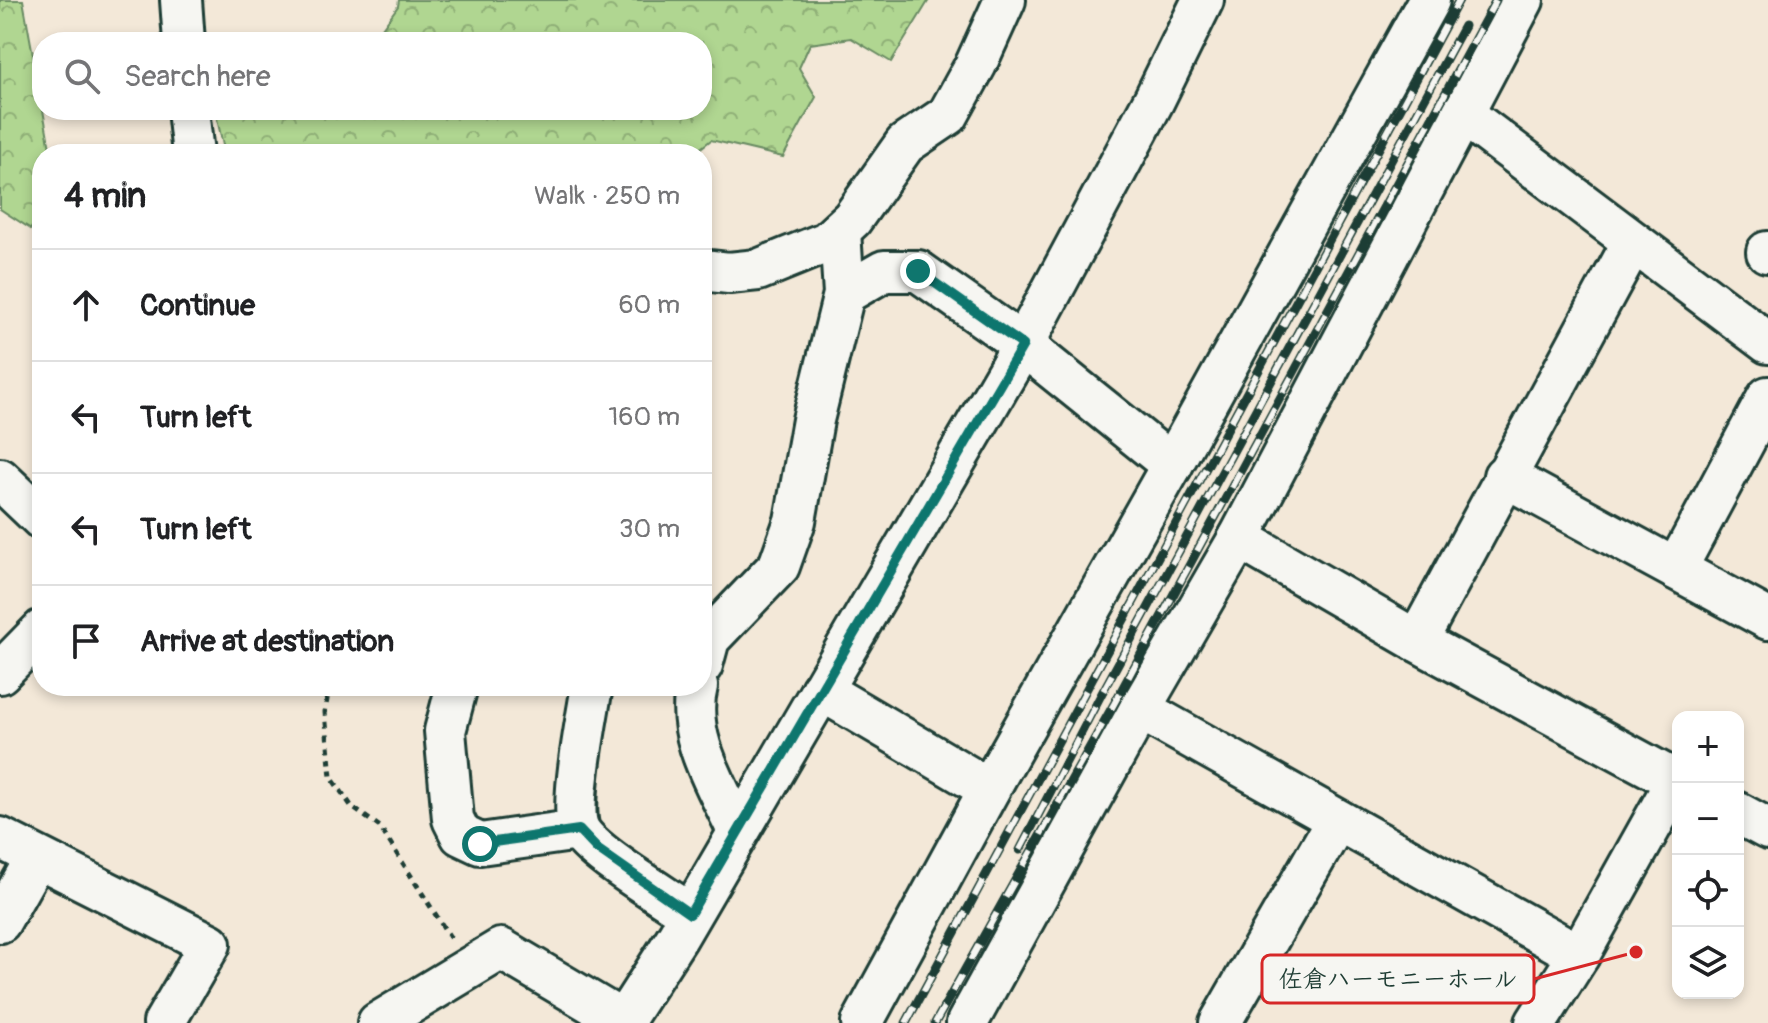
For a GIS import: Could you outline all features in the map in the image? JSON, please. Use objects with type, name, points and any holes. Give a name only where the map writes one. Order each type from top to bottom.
[{"type":"street","points":[[181,0],[183,32]]},
{"type":"street","points":[[712,271],[758,270],[827,242],[840,231],[852,219],[905,144],[948,115],[976,64],[1005,0]]},
{"type":"street","points":[[378,1023],[501,949],[623,1022],[690,914],[1023,345],[1154,100],[1203,0]]},
{"type":"street","points":[[862,1023],[1429,0]]},
{"type":"street","points":[[967,1023],[1140,709],[1239,538],[1523,0]]},
{"type":"street","points":[[1462,113],[1768,343]]},
{"type":"street","points":[[189,120],[192,144]]},
{"type":"street","points":[[712,636],[779,566],[795,521],[813,420],[844,294],[840,231]]},
{"type":"street","points":[[1417,641],[1633,242]]},
{"type":"street","points":[[844,294],[884,271],[918,271],[1023,345],[1172,465]]},
{"type":"street","points":[[1676,569],[1768,397]]},
{"type":"street","points":[[1504,476],[1768,619]]},
{"type":"street","points":[[0,479],[32,509]]},
{"type":"street","points":[[1239,538],[1417,641],[1672,778]]},
{"type":"street","points":[[0,673],[32,640]]},
{"type":"street","points":[[821,690],[989,789]]},
{"type":"street","points":[[454,696],[445,731],[453,819],[461,835],[480,844],[579,830]]},
{"type":"street","points":[[591,696],[576,798],[579,830],[597,849],[690,914]]},
{"type":"street","points":[[694,696],[692,703],[699,745],[738,831]]},
{"type":"street","points":[[1140,709],[1579,955]]},
{"type":"street","points":[[1536,1023],[1579,955],[1676,783]]},
{"type":"street","points":[[1744,816],[1768,829]]},
{"type":"street","points":[[1220,1023],[1337,820]]},
{"type":"street","points":[[0,838],[210,944],[164,1023]]},
{"type":"street","points":[[0,922],[36,858]]},
{"type":"path","points":[[327,696],[325,712],[331,777],[352,807],[380,827],[470,968]]},
{"type":"green space","points":[[0,0],[23,0],[32,50],[32,120],[45,120],[49,144],[32,144],[31,229],[0,209]]},
{"type":"green space","points":[[399,0],[929,0],[891,62],[851,38],[810,44],[799,68],[816,97],[783,157],[711,140],[706,144],[223,144],[217,120],[712,120],[712,32],[379,32]]},
{"type":"railway","points":[[906,1023],[1459,0]]},
{"type":"railway","points":[[935,1023],[1114,704],[1496,0]]},
{"type":"railway","points":[[1020,850],[1464,26]]},
{"type":"place","name":"佐倉ハーモニーホール","points":[[1636,952]]},
{"type":"route","points":[[480,844],[579,830],[597,849],[690,914],[1023,345],[918,271]]}]
